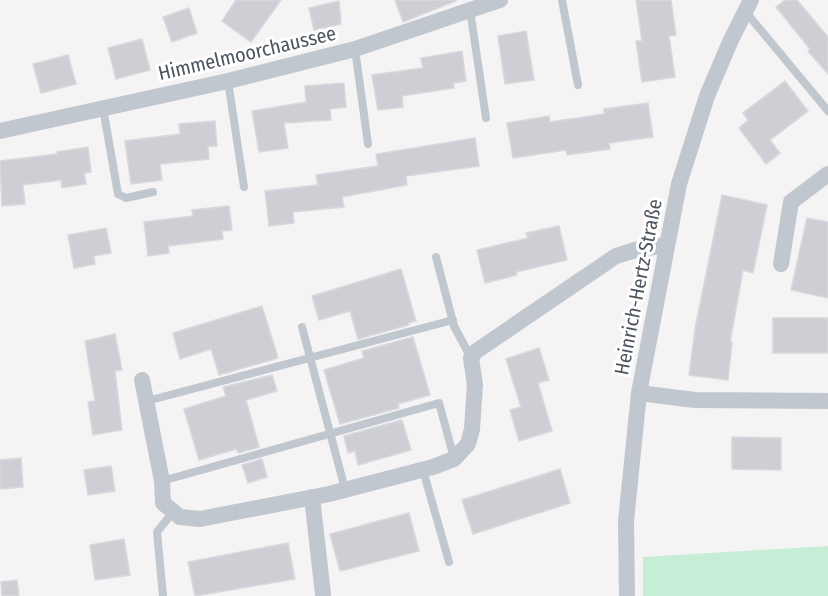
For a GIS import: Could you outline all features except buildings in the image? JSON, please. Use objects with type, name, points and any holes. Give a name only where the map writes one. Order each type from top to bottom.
[{"type":"street","name":"Himmelmoorchaussee","points":[[0,131],[228,81],[355,49],[500,0]]},
{"type":"street","name":"Heinrich-Hertz-Straße","points":[[627,596],[626,521],[639,393],[679,183],[707,96],[748,5]]},
{"type":"street","points":[[781,264],[792,202],[828,174]]},
{"type":"street","points":[[142,380],[162,481],[163,503],[180,517],[200,519],[312,497],[423,470],[454,459],[468,444],[472,429],[475,385],[471,358],[475,352],[616,256],[635,250],[667,245]]},
{"type":"street","points":[[639,393],[695,400],[828,401]]},
{"type":"street","points":[[312,497],[323,594]]},
{"type":"lane","points":[[562,0],[578,85]]},
{"type":"lane","points":[[748,5],[828,111]]},
{"type":"lane","points":[[470,10],[486,118]]},
{"type":"lane","points":[[355,49],[368,144]]},
{"type":"lane","points":[[228,81],[244,187]]},
{"type":"lane","points":[[103,108],[118,194],[126,198],[153,192]]},
{"type":"lane","points":[[436,257],[453,320],[471,358]]},
{"type":"lane","points":[[147,401],[453,320]]},
{"type":"lane","points":[[302,327],[345,489]]},
{"type":"lane","points":[[162,481],[439,403],[454,459]]},
{"type":"lane","points":[[423,470],[449,562]]},
{"type":"lane","points":[[163,596],[157,532],[173,512]]},
{"type":"green space","points":[[828,546],[828,596],[643,596],[643,557]]}]
